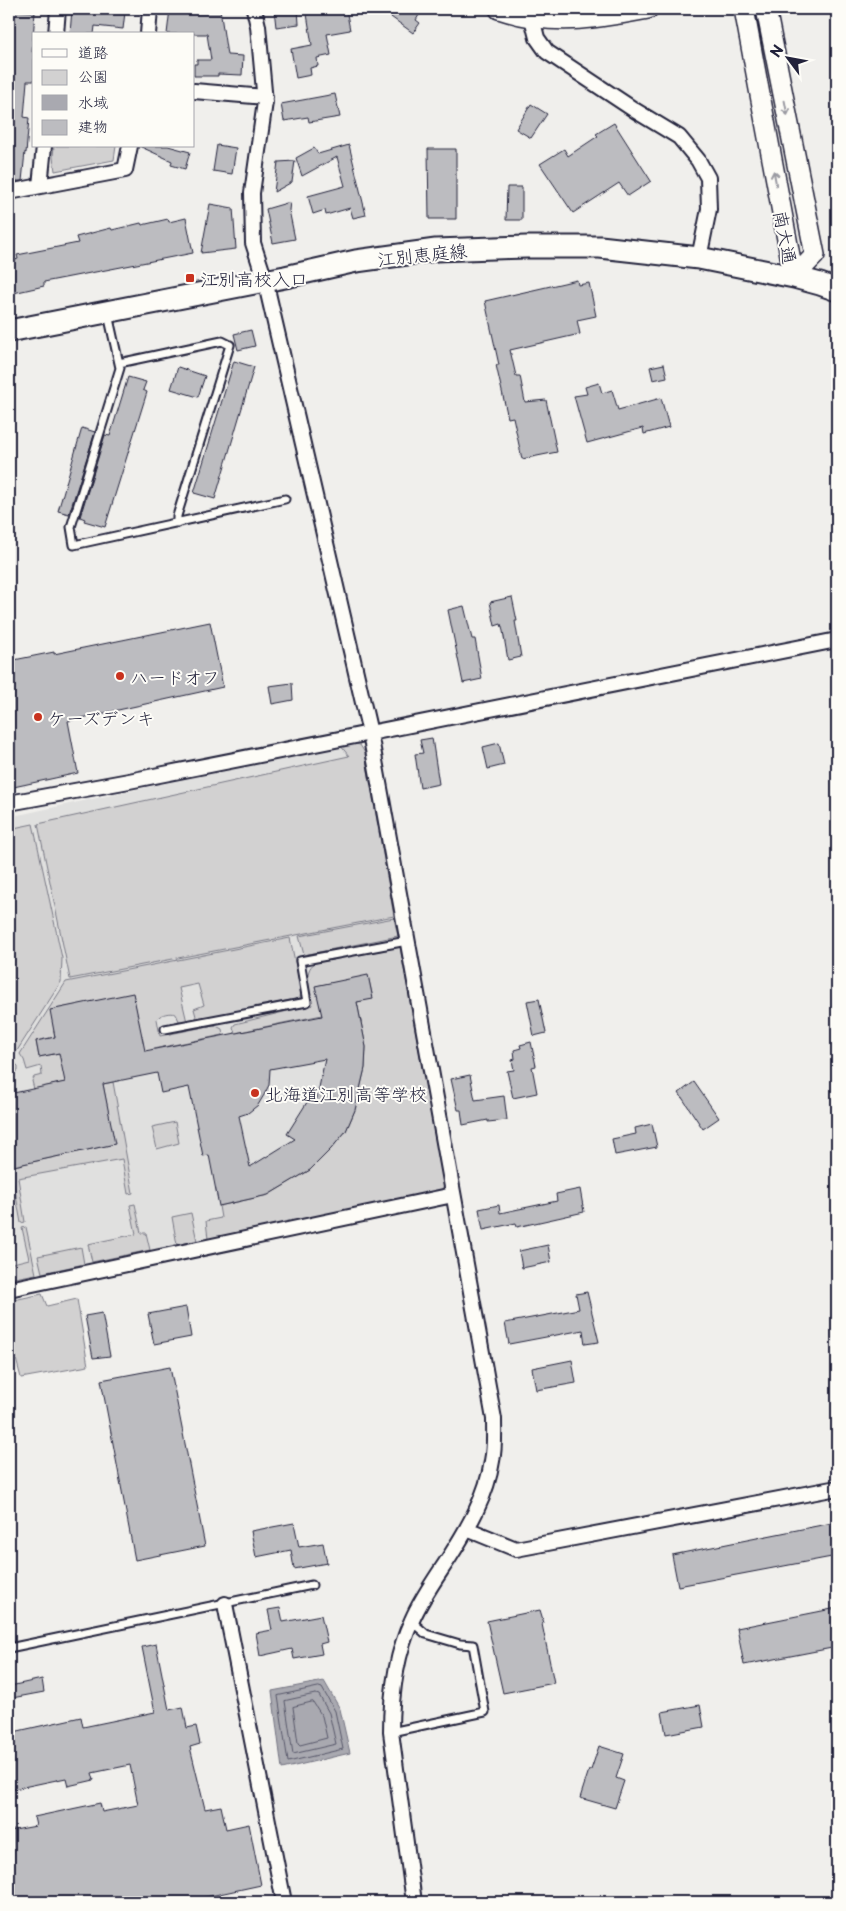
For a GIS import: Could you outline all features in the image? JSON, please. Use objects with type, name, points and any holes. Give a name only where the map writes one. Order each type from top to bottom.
[{"type":"main road","points":[[499,9],[532,18],[564,20],[591,18],[648,9]]},
{"type":"main road","name":"南大通","points":[[744,9],[794,277]]},
{"type":"main road","name":"南大通","points":[[766,9],[814,255],[794,277]]},
{"type":"main road","name":"江別恵庭線","points":[[9,331],[356,261],[436,250],[600,247],[699,258],[794,277],[837,290]]},
{"type":"street","points":[[56,32],[58,9]]},
{"type":"street","points":[[148,32],[150,9]]},
{"type":"street","points":[[254,9],[258,26],[265,97],[252,193],[253,244],[265,280],[370,733],[494,1419],[492,1461],[480,1502],[467,1529],[423,1596],[411,1621],[396,1672],[391,1709],[391,1732],[414,1902]]},
{"type":"street","points":[[532,18],[537,38],[547,52],[636,111],[679,136],[698,160],[708,178],[709,209],[699,258]]},
{"type":"street","points":[[195,91],[265,97]]},
{"type":"street","points":[[40,186],[44,148]]},
{"type":"street","points":[[9,192],[125,170],[130,148]]},
{"type":"street","points":[[9,803],[837,640]]},
{"type":"street","points":[[9,1289],[452,1195]]},
{"type":"street","points":[[467,1529],[516,1549],[837,1488]]},
{"type":"street","points":[[224,1604],[284,1902]]},
{"type":"lane","points":[[107,311],[120,368],[71,527],[74,545],[285,499]]},
{"type":"lane","points":[[119,363],[222,341],[230,345],[177,516],[177,523]]},
{"type":"lane","points":[[165,1029],[307,1002],[300,962],[407,941]]},
{"type":"lane","points":[[9,1648],[312,1585]]},
{"type":"lane","points":[[391,1732],[485,1712],[473,1645],[460,1644],[426,1634],[411,1621]]},
{"type":"shaded area","name":"北海道江別高等学校","points":[[352,743],[360,745],[365,753],[444,1186],[439,1192],[9,1279],[9,817]]},
{"type":"green space","points":[[54,148],[116,148],[114,160],[55,171]]},
{"type":"green space","points":[[352,743],[360,745],[365,753],[394,916],[70,979],[38,824],[349,756],[340,745]]},
{"type":"green space","points":[[33,824],[62,958],[61,982],[13,1057],[10,1058],[18,1066],[18,1071],[9,1073],[9,829]]},
{"type":"green space","points":[[394,918],[398,936],[304,955],[299,936]]},
{"type":"green space","points":[[290,938],[301,990],[300,998],[197,1020],[194,1009],[204,1005],[198,984],[179,988],[187,1022],[179,1021],[174,1013],[168,1013],[157,1019],[160,1036],[214,1025],[222,1029],[223,1035],[153,1049],[145,1054],[133,994],[51,1010],[55,1037],[36,1041],[39,1057],[59,1053],[62,1066],[103,1074],[34,1089],[32,1081],[34,1077],[42,1075],[41,1066],[27,1070],[20,1054],[66,982]]},
{"type":"green space","points":[[400,947],[444,1186],[439,1192],[208,1239],[206,1221],[221,1218],[219,1206],[268,1195],[310,1170],[346,1131],[355,1110],[365,1068],[366,1047],[357,1002],[373,998],[368,976],[316,986],[322,1015],[235,1033],[233,1027],[235,1024],[312,1005],[308,976],[311,967],[315,963]]},
{"type":"green space","points":[[113,1082],[133,1193],[128,1194],[122,1159],[18,1178],[25,1222],[21,1223],[13,1179],[9,1180],[9,1167],[114,1144],[103,1084]]},
{"type":"green space","points":[[175,1122],[179,1143],[157,1149],[152,1127]]},
{"type":"green space","points":[[135,1204],[141,1233],[146,1233],[150,1250],[92,1262],[88,1244],[136,1234],[130,1205]]},
{"type":"green space","points":[[191,1213],[197,1241],[177,1245],[172,1217]]},
{"type":"green space","points":[[26,1227],[36,1274],[9,1279],[9,1264],[29,1259],[22,1228]]},
{"type":"green space","points":[[81,1247],[84,1264],[42,1273],[38,1256]]},
{"type":"green space","points":[[42,1294],[47,1306],[77,1299],[88,1366],[21,1378],[9,1332],[9,1301]]},
{"type":"water","points":[[324,1681],[340,1709],[350,1753],[282,1769],[272,1691]]},
{"type":"building","points":[[72,9],[125,12],[123,29],[95,26],[94,32],[70,32]]},
{"type":"building","points":[[170,9],[220,9],[227,55],[243,56],[242,75],[218,74],[218,76],[195,76],[197,60],[211,60],[207,34],[167,32]]},
{"type":"building","points":[[274,9],[298,9],[299,24],[276,27]]},
{"type":"building","points":[[346,9],[350,30],[327,34],[331,55],[317,58],[318,66],[310,68],[311,75],[296,78],[291,49],[312,45],[307,14]]},
{"type":"building","points":[[397,9],[411,9],[419,15],[416,20],[420,23],[413,33],[391,17]]},
{"type":"building","points":[[14,10],[35,12],[32,32],[32,81],[27,81],[24,117],[29,118],[22,181],[9,181],[9,62]]},
{"type":"building","points":[[335,94],[340,117],[309,122],[308,117],[284,121],[281,104]]},
{"type":"building","points":[[531,104],[547,114],[531,138],[516,129]]},
{"type":"building","points":[[614,123],[651,181],[628,196],[619,183],[573,213],[540,164],[564,149],[568,156],[598,136],[596,134]]},
{"type":"building","points":[[217,145],[236,148],[232,174],[213,171]]},
{"type":"building","points":[[349,145],[366,215],[353,218],[350,208],[326,215],[325,210],[313,214],[308,196],[345,186],[337,157],[302,176],[296,158],[314,148],[318,154]]},
{"type":"building","points":[[143,148],[175,148],[190,152],[185,169],[171,165],[172,161]]},
{"type":"building","points":[[428,149],[456,149],[456,219],[429,219]]},
{"type":"building","points":[[295,161],[292,182],[274,192],[278,162]]},
{"type":"building","points":[[507,187],[522,187],[522,220],[506,220]]},
{"type":"building","points":[[290,202],[289,210],[295,239],[273,243],[266,209]]},
{"type":"building","points":[[210,204],[233,208],[236,249],[201,253]]},
{"type":"building","points":[[186,218],[193,253],[44,282],[44,286],[9,294],[9,262],[18,259],[17,255],[78,243],[76,237],[111,228],[112,230],[141,223],[142,225],[168,219],[169,222]]},
{"type":"building","points":[[577,280],[578,285],[589,283],[596,316],[577,320],[580,334],[510,350],[516,376],[520,376],[525,402],[546,400],[557,452],[522,459],[513,417],[508,418],[496,365],[499,365],[485,301]]},
{"type":"building","points":[[251,330],[255,346],[238,350],[234,334]]},
{"type":"building","points":[[234,361],[254,367],[215,499],[194,493]]},
{"type":"building","points":[[664,364],[667,377],[653,380],[650,367]]},
{"type":"building","points":[[178,367],[205,376],[198,397],[171,389]]},
{"type":"building","points":[[128,377],[146,382],[143,390],[147,392],[105,527],[84,521],[85,519],[80,517],[105,435],[110,436]]},
{"type":"building","points":[[599,383],[602,393],[612,390],[618,410],[661,398],[669,427],[644,434],[643,428],[587,443],[574,396],[587,394],[585,387]]},
{"type":"building","points":[[82,428],[95,432],[69,514],[58,511]]},
{"type":"building","points":[[512,597],[521,657],[508,660],[501,624],[495,626],[490,602]]},
{"type":"building","points":[[464,606],[472,639],[475,639],[482,679],[463,683],[448,610]]},
{"type":"building","points":[[210,622],[223,687],[68,721],[78,773],[9,788],[9,661],[54,652],[54,654]]},
{"type":"building","points":[[292,683],[293,700],[272,704],[269,686]]},
{"type":"building","points":[[432,738],[439,784],[420,788],[415,754],[423,753],[420,740]]},
{"type":"building","points":[[499,743],[504,765],[488,769],[483,747]]},
{"type":"building","points":[[368,975],[373,999],[357,1002],[366,1047],[365,1068],[355,1110],[346,1131],[310,1170],[268,1195],[219,1206],[209,1155],[203,1156],[189,1087],[161,1093],[157,1073],[103,1084],[115,1144],[9,1167],[9,1094],[65,1082],[59,1053],[39,1057],[36,1041],[55,1037],[50,1010],[133,993],[145,1051],[322,1016],[315,986]],"holes":[[[325,1059],[316,1102],[309,1099],[287,1134],[295,1139],[250,1167],[239,1116],[248,1113],[258,1105],[269,1085],[270,1069]]]},
{"type":"building","points":[[539,999],[546,1033],[534,1036],[527,1001]]},
{"type":"building","points":[[531,1042],[536,1066],[532,1067],[537,1093],[513,1098],[507,1071],[514,1070],[512,1060],[515,1059],[514,1050],[521,1048],[520,1045]]},
{"type":"building","points":[[470,1075],[475,1100],[504,1096],[507,1120],[488,1122],[488,1120],[463,1125],[461,1110],[458,1110],[451,1079]]},
{"type":"building","points":[[694,1082],[719,1118],[703,1129],[679,1093]]},
{"type":"building","points":[[652,1124],[657,1147],[615,1155],[612,1139],[636,1134],[635,1128]]},
{"type":"building","points":[[580,1189],[584,1212],[517,1227],[516,1223],[483,1230],[479,1209],[499,1205],[500,1213],[557,1201],[556,1194]]},
{"type":"building","points":[[548,1245],[551,1262],[522,1268],[519,1251]]},
{"type":"building","points":[[587,1292],[599,1342],[585,1344],[583,1330],[509,1344],[505,1323],[579,1309],[576,1294]]},
{"type":"building","points":[[186,1307],[191,1337],[154,1344],[148,1314]]},
{"type":"building","points":[[102,1313],[110,1356],[93,1358],[85,1316]]},
{"type":"building","points":[[572,1360],[576,1383],[536,1390],[532,1368]]},
{"type":"building","points":[[170,1367],[205,1546],[135,1560],[101,1380]]},
{"type":"building","points":[[837,1522],[837,1556],[678,1586],[672,1555]]},
{"type":"building","points":[[294,1523],[299,1547],[323,1543],[327,1563],[294,1569],[291,1550],[256,1557],[251,1531]]},
{"type":"building","points":[[280,1608],[283,1622],[321,1615],[327,1642],[320,1644],[322,1654],[294,1659],[292,1649],[260,1656],[256,1633],[272,1630],[268,1610]]},
{"type":"building","points":[[837,1608],[837,1647],[744,1665],[737,1628]]},
{"type":"building","points":[[540,1610],[554,1683],[503,1693],[487,1621]]},
{"type":"building","points":[[156,1644],[169,1710],[183,1707],[187,1728],[196,1726],[200,1744],[190,1747],[205,1809],[221,1806],[226,1829],[249,1824],[261,1885],[201,1898],[202,1902],[9,1902],[9,1831],[36,1826],[34,1817],[100,1803],[102,1812],[138,1805],[130,1765],[92,1773],[94,1780],[68,1786],[66,1778],[9,1790],[9,1733],[81,1717],[83,1727],[155,1712],[142,1647]]},
{"type":"building","points":[[42,1679],[44,1692],[12,1698],[10,1686]]},
{"type":"building","points":[[700,1705],[704,1727],[666,1734],[662,1712]]},
{"type":"building","points":[[599,1746],[624,1754],[616,1778],[624,1781],[615,1808],[580,1798]]},
{"type":"place","name":"江別高校入口","points":[[190,278]]},
{"type":"place","name":"ハードオフ","points":[[120,676]]},
{"type":"place","name":"ケーズデンキ","points":[[38,717]]},
{"type":"place","name":"北海道江別高等学校","points":[[255,1093]]}]
